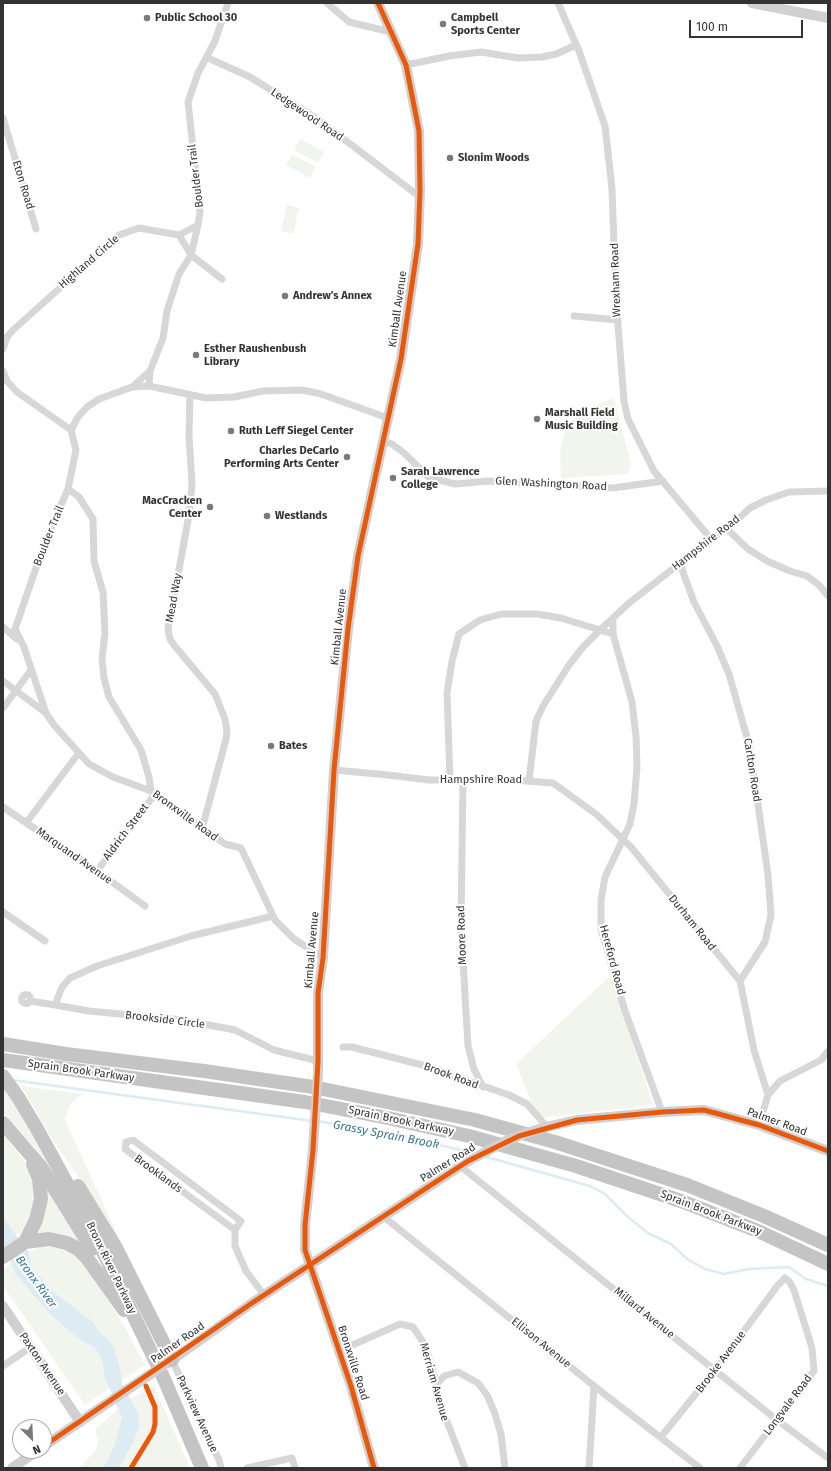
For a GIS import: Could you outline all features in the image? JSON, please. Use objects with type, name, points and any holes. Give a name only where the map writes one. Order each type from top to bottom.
[{"type":"highway","name":"Sprain Brook Parkway","points":[[3,1044],[66,1054],[211,1072],[313,1087],[475,1120],[562,1144],[687,1185],[764,1216],[828,1245]]},
{"type":"highway","name":"Sprain Brook Parkway","points":[[3,1060],[305,1102],[382,1116],[470,1136],[576,1166],[681,1201],[758,1231],[828,1264]]},
{"type":"highway","name":"Bronx River Parkway","points":[[3,1076],[36,1127],[76,1198],[117,1278],[182,1419],[202,1468]]},
{"type":"highway","name":"Bronx River Parkway","points":[[3,1122],[48,1177],[71,1213],[105,1272],[175,1420],[194,1468]]},
{"type":"highway","points":[[36,1127],[67,1169],[108,1233],[167,1363]]},
{"type":"highway","points":[[3,1257],[25,1242],[36,1220],[41,1192],[36,1172],[24,1146]]},
{"type":"highway","points":[[25,1242],[54,1240],[67,1243],[78,1249],[90,1262],[124,1310]]},
{"type":"street","name":"Boulder Trail","points":[[46,713],[24,647],[15,629],[16,623],[45,542],[68,489],[76,450],[71,430],[78,417],[99,398],[132,387],[149,386],[150,371],[163,338],[168,311],[179,274],[192,255],[200,212],[188,102],[198,73],[208,58],[228,3]]},
{"type":"street","points":[[327,3],[350,22],[391,32]]},
{"type":"street","name":"Kimball Avenue","points":[[311,1265],[305,1250],[305,1226],[313,1150],[318,1073],[318,992],[322,958],[334,770],[348,629],[357,563],[382,441],[401,359],[418,244],[420,131],[406,64],[378,3]]},
{"type":"street","name":"Wrexham Road","points":[[558,3],[576,45],[605,126],[609,149],[618,320],[628,419],[654,471],[710,539]]},
{"type":"street","points":[[752,3],[828,18]]},
{"type":"street","points":[[406,64],[481,52],[518,58],[542,57],[556,54],[576,45]]},
{"type":"street","name":"Ledgewood Road","points":[[208,58],[250,77],[316,118],[420,196]]},
{"type":"street","name":"Eton Road","points":[[3,118],[36,230]]},
{"type":"street","points":[[198,225],[179,236],[192,255],[222,279]]},
{"type":"street","name":"Highland Circle","points":[[3,349],[7,337],[13,330],[119,235],[139,228],[179,236]]},
{"type":"street","points":[[574,316],[618,320]]},
{"type":"street","points":[[3,371],[7,381],[17,392],[71,430]]},
{"type":"street","name":"Boulder Trail","points":[[132,387],[150,371]]},
{"type":"street","points":[[149,386],[206,398],[228,397],[263,391],[302,390],[321,394],[388,418]]},
{"type":"street","name":"Mead Way","points":[[190,394],[189,436],[191,492],[189,516],[168,629],[170,639],[174,645],[215,694],[225,719],[227,731],[226,739],[202,829]]},
{"type":"street","name":"Glen Washington Road","points":[[382,441],[392,444],[404,453],[430,478],[456,484],[488,480],[613,488],[663,481]]},
{"type":"street","points":[[68,489],[79,497],[92,518],[94,561],[103,592],[105,633],[102,659],[104,678],[110,697],[141,750],[153,792]]},
{"type":"street","name":"Hampshire Road","points":[[334,770],[388,774],[430,780],[529,781],[536,721],[543,706],[569,665],[600,630],[629,603],[710,539],[727,529],[750,508],[766,500],[789,492],[828,491]]},
{"type":"street","points":[[727,529],[748,549],[767,561],[790,571],[807,576],[819,585],[828,596]]},
{"type":"street","name":"Carlton Road","points":[[680,564],[694,602],[717,646],[729,674],[750,748],[768,875],[771,915],[765,942],[740,982]]},
{"type":"street","points":[[450,780],[447,693],[452,661],[459,634],[480,620],[501,614],[537,614],[561,618],[613,634]]},
{"type":"street","name":"Hereford Road","points":[[613,618],[613,634],[627,678],[636,736],[637,767],[634,804],[630,824],[605,877],[601,900],[601,928],[626,1011],[662,1112]]},
{"type":"street","points":[[3,627],[24,647]]},
{"type":"street","points":[[3,708],[31,670]]},
{"type":"street","name":"Bronxville Road","points":[[3,681],[46,713],[78,754],[89,764],[113,777],[153,792],[202,829],[225,844],[241,848],[273,916],[294,939],[322,958]]},
{"type":"street","points":[[26,822],[78,754]]},
{"type":"street","name":"Moore Road","points":[[463,780],[461,926],[468,1046],[474,1069],[483,1087]]},
{"type":"street","name":"Durham Road","points":[[529,781],[553,783],[596,814],[623,840],[724,964],[734,973],[740,982],[754,1050],[768,1095]]},
{"type":"street","name":"Aldrich Street","points":[[98,871],[153,792]]},
{"type":"street","name":"Marquand Avenue","points":[[3,807],[98,871],[145,906]]},
{"type":"street","points":[[3,912],[45,941]]},
{"type":"street","points":[[55,1004],[62,987],[70,978],[97,966],[191,936],[273,916]]},
{"type":"street","points":[[734,973],[747,971]]},
{"type":"street","name":"Brookside Circle","points":[[30,1001],[55,1004],[88,1011],[182,1020],[235,1030],[274,1050],[318,1061]]},
{"type":"street","name":"Brook Road","points":[[343,1047],[352,1047],[426,1066],[518,1098],[527,1104],[545,1128]]},
{"type":"street","points":[[760,1125],[768,1095],[780,1081],[821,1060],[828,1051]]},
{"type":"street","name":"Palmer Road","points":[[52,1441],[264,1295],[464,1163],[510,1140],[545,1128],[577,1120],[662,1112],[704,1110],[760,1125],[828,1151]]},
{"type":"street","name":"Brooklands","points":[[133,1140],[201,1190],[241,1221],[235,1230],[125,1149],[126,1142],[133,1140]]},
{"type":"street","name":"Millard Avenue","points":[[464,1163],[715,1370],[777,1420],[828,1458]]},
{"type":"street","name":"Brooklands","points":[[194,1200],[201,1190]]},
{"type":"street","name":"Ellison Avenue","points":[[384,1216],[594,1386],[700,1468]]},
{"type":"street","points":[[235,1230],[235,1246],[239,1258],[246,1271],[264,1295]]},
{"type":"street","name":"Bronxville Road","points":[[311,1265],[339,1351],[374,1468]]},
{"type":"street","name":"Longvale Road","points":[[740,1468],[814,1371],[814,1362],[794,1290],[789,1281],[785,1278],[778,1285]]},
{"type":"street","name":"Brooke Avenue","points":[[661,1437],[715,1370],[778,1285]]},
{"type":"street","name":"Paxton Avenue","points":[[3,1306],[80,1422]]},
{"type":"street","name":"Merriam Avenue","points":[[339,1351],[400,1324],[414,1327],[426,1345],[437,1384],[437,1396],[465,1468]]},
{"type":"street","points":[[3,1366],[31,1348]]},
{"type":"street","name":"Parkview Avenue","points":[[167,1363],[221,1468]]},
{"type":"street","points":[[437,1384],[444,1376],[458,1372],[478,1383],[487,1395],[494,1411],[501,1434],[505,1468]]},
{"type":"street","points":[[589,1468],[594,1386]]},
{"type":"street","points":[[248,1468],[292,1458],[295,1468]]},
{"type":"street","points":[[12,1468],[25,1459]]},
{"type":"shaded area","points":[[300,139],[324,152],[318,163],[294,150]]},
{"type":"shaded area","points":[[292,154],[316,167],[310,178],[286,165]]},
{"type":"shaded area","points":[[287,205],[299,208],[293,234],[281,231]]},
{"type":"shaded area","points":[[614,398],[631,465],[627,474],[561,478],[560,452],[568,426],[576,417],[588,408]]},
{"type":"shaded area","points":[[611,975],[653,1105],[538,1118],[516,1064]]},
{"type":"shaded area","points":[[21,1086],[83,1094],[75,1099],[70,1105],[65,1120],[124,1249],[87,1189],[56,1145]]},
{"type":"shaded area","points":[[3,1088],[17,1107],[61,1185],[34,1147],[3,1113]]},
{"type":"shaded area","points":[[3,1133],[28,1167],[33,1181],[34,1204],[30,1219],[20,1234],[14,1234],[3,1218]]},
{"type":"shaded area","points":[[45,1182],[86,1246],[34,1237]]},
{"type":"shaded area","points":[[42,1246],[65,1249],[75,1254],[83,1262],[122,1322],[145,1365],[122,1380],[114,1347],[108,1339],[98,1331],[94,1323],[54,1292],[31,1267],[29,1252]]},
{"type":"shaded area","points":[[11,1262],[15,1273],[79,1339],[95,1348],[103,1363],[104,1376],[110,1388],[85,1405],[3,1286],[3,1271]]},
{"type":"shaded area","points":[[154,1386],[189,1468],[119,1468],[134,1441],[139,1415],[130,1399]]},
{"type":"shaded area","points":[[119,1409],[122,1417],[114,1447],[103,1468],[79,1468],[96,1450],[98,1442],[95,1429]]},
{"type":"water","name":"Bronx River","points":[[3,1218],[29,1252],[31,1267],[54,1292],[94,1323],[98,1331],[108,1339],[114,1347],[122,1383],[139,1415],[139,1427],[134,1441],[119,1468],[103,1468],[114,1447],[122,1417],[104,1376],[103,1363],[95,1348],[79,1339],[49,1313],[15,1273],[11,1262],[3,1252]]},
{"type":"waterway","name":"Grassy Sprain Brook","points":[[12,1080],[312,1121]]},
{"type":"waterway","name":"Grassy Sprain Brook","points":[[317,1121],[408,1137],[475,1154]]},
{"type":"waterway","name":"Grassy Sprain Brook","points":[[483,1156],[590,1186],[605,1194],[629,1218],[648,1233],[671,1244],[687,1259],[705,1269],[724,1274],[749,1269],[789,1267],[806,1279],[828,1286]]},
{"type":"cycle path","points":[[374,1468],[351,1386],[305,1250],[305,1225],[313,1150],[318,1061],[318,993],[323,958],[334,770],[348,629],[358,556],[401,359],[418,244],[420,191],[419,131],[406,65],[378,3]]},
{"type":"cycle path","points":[[52,1440],[252,1303],[428,1187],[468,1161],[519,1136],[577,1120],[662,1112],[704,1110],[759,1125],[828,1151]]},
{"type":"cycle path","points":[[131,1468],[153,1432],[155,1424],[155,1407],[146,1386]]},
{"type":"place","name":"Public School 30","points":[[147,18]]},
{"type":"place","name":"Campbell Sports Center","points":[[443,24]]},
{"type":"place","name":"Slonim Woods","points":[[450,158]]},
{"type":"place","name":"Andrew's Annex","points":[[285,296]]},
{"type":"place","name":"Esther Raushenbush Library","points":[[196,355]]},
{"type":"place","name":"Marshall Field Music Building","points":[[537,419]]},
{"type":"place","name":"Ruth Leff Siegel Center","points":[[231,431]]},
{"type":"place","name":"Charles DeCarlo Performing Arts Center","points":[[347,457]]},
{"type":"place","name":"Sarah Lawrence College","points":[[393,478]]},
{"type":"place","name":"MacCracken Center","points":[[210,507]]},
{"type":"place","name":"Westlands","points":[[267,516]]},
{"type":"place","name":"Bates","points":[[271,746]]}]
